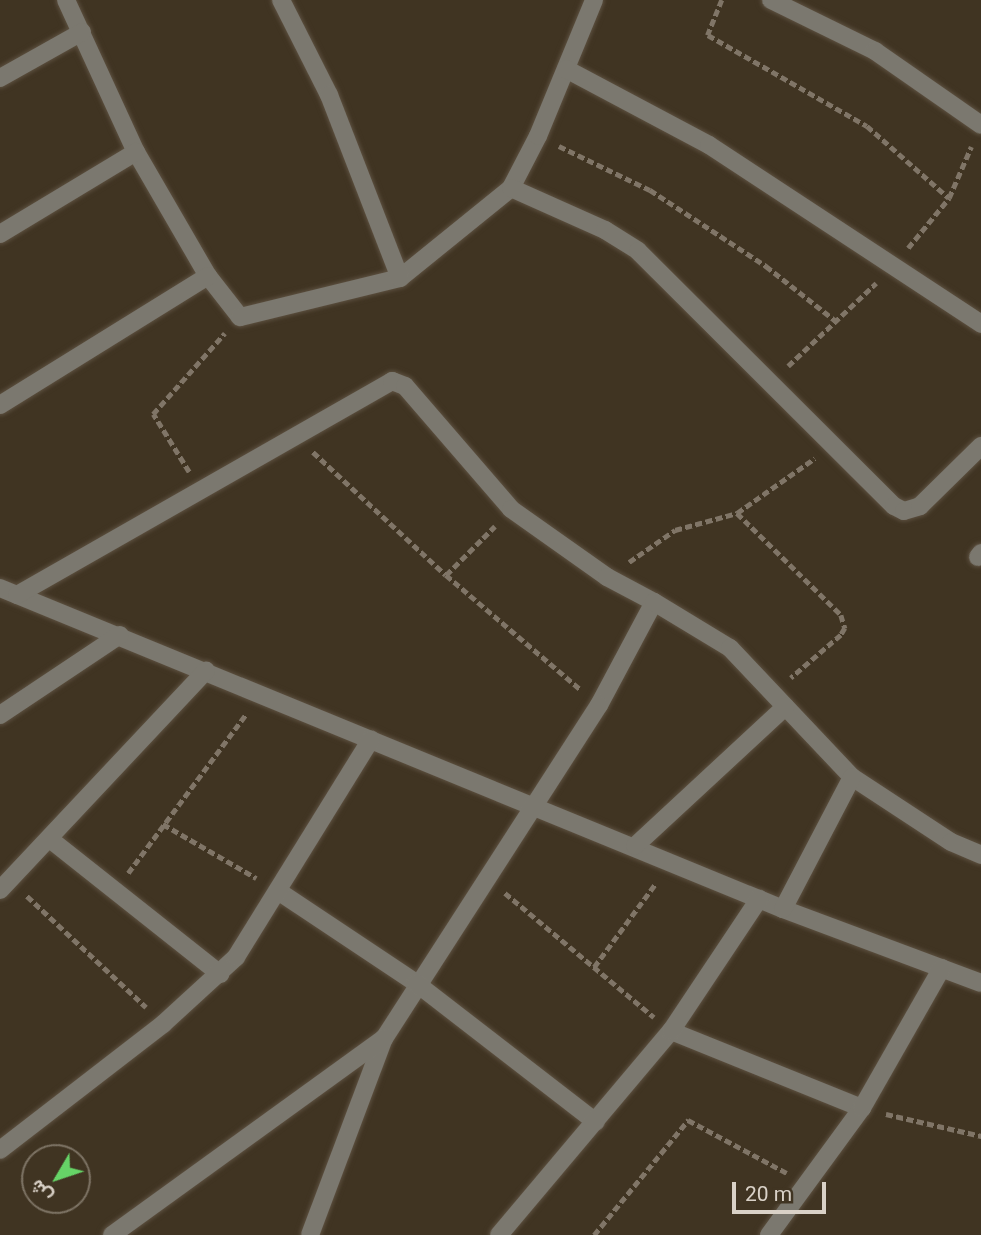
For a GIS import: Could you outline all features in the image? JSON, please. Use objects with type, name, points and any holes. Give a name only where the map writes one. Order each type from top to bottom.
[{"type":"street","points":[[66,0],[136,152],[208,276],[240,317],[400,278],[511,188],[538,136],[594,0]]},
{"type":"street","points":[[281,0],[330,95],[400,278]]},
{"type":"street","points":[[771,0],[875,51],[981,125]]},
{"type":"street","points":[[0,78],[82,32]]},
{"type":"street","points":[[566,69],[709,145],[892,268],[981,324]]},
{"type":"street","points":[[0,234],[136,152]]},
{"type":"street","points":[[511,188],[605,230],[638,251],[772,380],[894,506],[904,510],[928,499],[981,446]]},
{"type":"street","points":[[0,405],[208,276]]},
{"type":"street","points":[[8,591],[295,435],[387,381],[398,382],[511,509],[607,577],[730,648],[852,777],[951,842],[981,855]]},
{"type":"street","points":[[8,591],[536,805],[783,909],[981,983]]},
{"type":"street","points":[[310,1235],[384,1038],[416,983],[488,879],[599,705],[654,602]]},
{"type":"street","points":[[0,715],[120,635]]},
{"type":"street","points":[[5,886],[51,840],[206,671]]},
{"type":"street","points":[[635,846],[785,707]]},
{"type":"street","points":[[0,1150],[163,1024],[220,974],[278,891],[371,738]]},
{"type":"street","points":[[783,909],[852,777]]},
{"type":"street","points":[[51,840],[220,974]]},
{"type":"street","points":[[278,891],[416,983],[596,1122]]},
{"type":"street","points":[[499,1235],[671,1031],[759,899]]},
{"type":"street","points":[[769,1235],[862,1108],[942,968]]},
{"type":"street","points":[[671,1031],[862,1108]]},
{"type":"street","points":[[112,1235],[384,1038]]},
{"type":"path","points":[[722,0],[708,35],[867,126],[949,198]]},
{"type":"path","points":[[772,380],[892,268],[949,198],[981,125]]},
{"type":"path","points":[[538,136],[650,190],[766,266],[836,321]]},
{"type":"path","points":[[199,488],[153,414],[240,317]]},
{"type":"path","points":[[295,435],[446,575],[599,705]]},
{"type":"path","points":[[607,577],[675,530],[737,513],[835,443]]},
{"type":"path","points":[[446,575],[511,509]]},
{"type":"path","points":[[737,513],[841,614],[845,628],[771,694]]},
{"type":"path","points":[[116,891],[262,693]]},
{"type":"path","points":[[163,824],[278,891]]},
{"type":"path","points":[[594,967],[672,861]]},
{"type":"path","points":[[488,879],[671,1031]]},
{"type":"path","points":[[5,886],[163,1024]]},
{"type":"path","points":[[862,1108],[981,1136]]},
{"type":"path","points":[[594,1235],[688,1120],[808,1185]]}]
